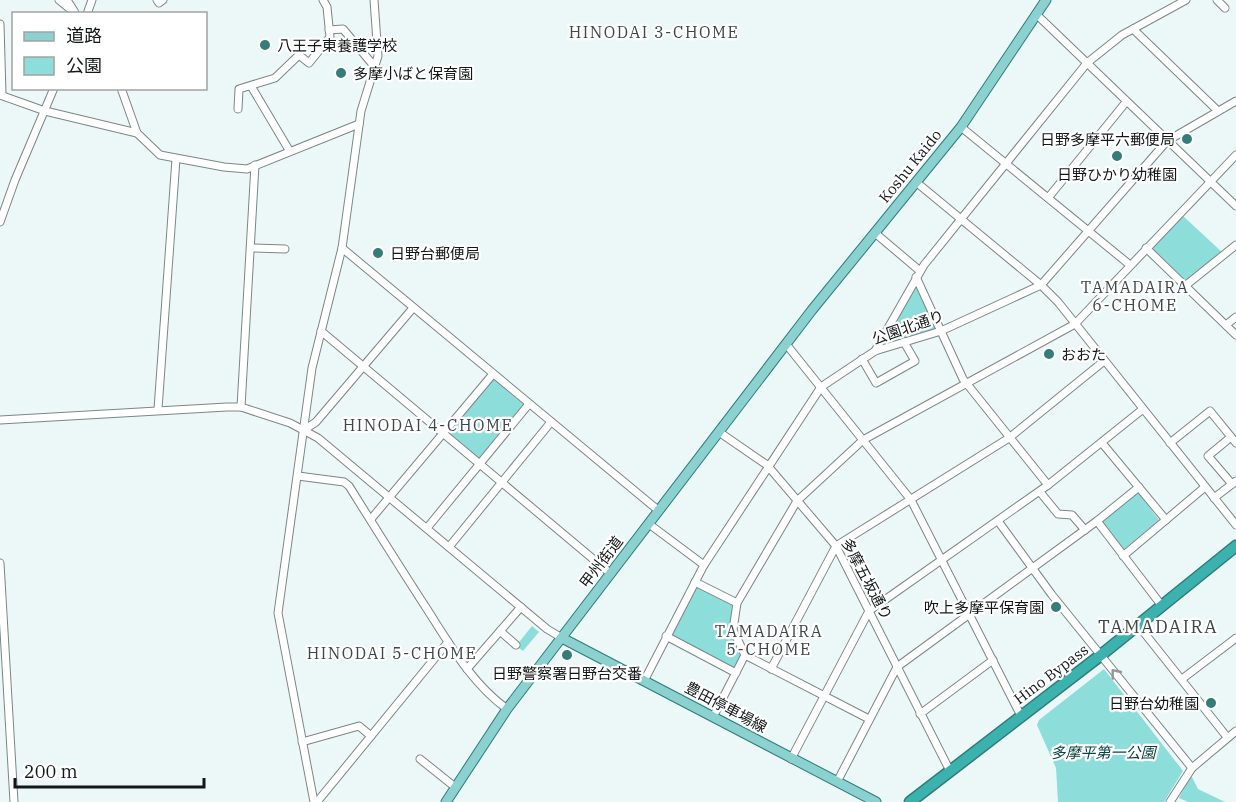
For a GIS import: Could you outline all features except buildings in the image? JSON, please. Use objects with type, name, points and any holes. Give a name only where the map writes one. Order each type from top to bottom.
[{"type":"highway","name":"Hino Bypass","points":[[910,802],[1101,655],[1236,546]]},
{"type":"main road","name":"Koshu Kaido","points":[[786,344],[961,127],[1046,0]]},
{"type":"main road","name":"甲州街道","points":[[446,802],[507,709],[786,344]]},
{"type":"main road","name":"豊田停車場線","points":[[562,638],[876,802]]},
{"type":"street","points":[[59,0],[74,12]]},
{"type":"street","points":[[157,0],[159,3],[164,0]]},
{"type":"street","points":[[238,109],[239,89],[275,78],[299,55],[309,63],[330,36],[323,0]]},
{"type":"street","points":[[316,802],[302,742],[278,612],[312,368],[342,248],[359,124],[378,56],[374,0]]},
{"type":"street","points":[[875,351],[918,274],[1087,63],[1133,29],[1186,0]]},
{"type":"street","points":[[1217,0],[1225,8]]},
{"type":"street","points":[[1036,14],[1236,206]]},
{"type":"street","points":[[0,24],[1,95],[45,111],[137,133]]},
{"type":"street","points":[[329,30],[343,29],[374,66]]},
{"type":"street","points":[[1133,29],[1218,111]]},
{"type":"street","points":[[251,86],[289,150]]},
{"type":"street","points":[[0,222],[53,90]]},
{"type":"street","points":[[122,90],[137,133],[160,156],[244,169],[359,124]]},
{"type":"street","name":"公園北通り","points":[[644,681],[704,566],[767,465],[820,387],[875,351],[941,331],[1041,285],[1167,141],[1236,101]]},
{"type":"street","points":[[1048,198],[1126,102]]},
{"type":"street","points":[[961,127],[1130,265]]},
{"type":"street","points":[[869,719],[745,656],[737,644],[733,630],[737,603],[797,501],[863,440],[1075,324],[1236,155]]},
{"type":"street","points":[[158,409],[176,159]]},
{"type":"street","points":[[241,407],[255,165]]},
{"type":"street","points":[[916,182],[1041,285],[1236,525]]},
{"type":"street","points":[[875,233],[918,274],[965,383],[1048,485]]},
{"type":"street","points":[[1185,286],[1236,245]]},
{"type":"street","points":[[252,248],[285,249]]},
{"type":"street","points":[[342,248],[659,511]]},
{"type":"street","points":[[1146,248],[1236,335]]},
{"type":"street","points":[[304,430],[316,422],[413,308]]},
{"type":"street","points":[[1226,325],[1236,317]]},
{"type":"street","points":[[321,331],[611,574]]},
{"type":"street","points":[[862,359],[876,383],[915,361],[904,342]]},
{"type":"street","points":[[786,344],[910,500],[1021,716]]},
{"type":"street","points":[[771,669],[836,546],[1009,438],[1104,361]]},
{"type":"street","points":[[370,519],[493,374]]},
{"type":"street","points":[[427,528],[529,404]]},
{"type":"street","points":[[0,420],[158,409],[241,407],[304,430],[332,448],[547,630],[562,638]]},
{"type":"street","points":[[791,759],[869,611],[1040,492],[1143,410]]},
{"type":"street","points":[[1170,443],[1210,411],[1234,440],[1208,456],[1234,483],[1214,498]]},
{"type":"street","points":[[449,547],[551,422]]},
{"type":"street","name":"多摩五坂通り","points":[[719,432],[767,465],[836,546],[950,771]]},
{"type":"street","points":[[1102,443],[1166,520]]},
{"type":"street","points":[[298,476],[344,482],[467,669],[487,693],[507,709]]},
{"type":"street","points":[[837,782],[897,667],[1097,521],[1139,487]]},
{"type":"street","points":[[1123,556],[1205,487]]},
{"type":"street","points":[[1040,492],[1058,514],[1071,515],[1084,530]]},
{"type":"street","points":[[998,521],[1031,569],[1192,768]]},
{"type":"street","points":[[1097,521],[1162,606]]},
{"type":"street","points":[[649,524],[704,566]]},
{"type":"street","points":[[0,563],[14,802]]},
{"type":"street","points":[[695,582],[737,603]]},
{"type":"street","points":[[467,669],[521,607]]},
{"type":"street","points":[[1138,625],[1227,737]]},
{"type":"street","points":[[500,631],[516,645]]},
{"type":"street","points":[[666,636],[735,673]]},
{"type":"street","points":[[1182,680],[1236,638]]},
{"type":"street","points":[[316,802],[448,642]]},
{"type":"street","points":[[713,717],[745,656]]},
{"type":"street","points":[[920,714],[993,660]]},
{"type":"street","points":[[302,742],[359,726],[371,736]]},
{"type":"street","points":[[1170,802],[1192,768],[1236,731]]},
{"type":"street","points":[[420,759],[456,787]]},
{"type":"green space","points":[[1183,216],[1223,253],[1189,283],[1152,248]]},
{"type":"green space","points":[[915,285],[936,329],[880,346]]},
{"type":"green space","points":[[491,377],[527,407],[480,464],[443,434]]},
{"type":"green space","points":[[1138,492],[1159,520],[1123,550],[1101,522]]},
{"type":"green space","points":[[695,582],[737,603],[733,630],[745,655],[736,673],[666,636]]},
{"type":"green space","points":[[532,626],[539,632],[523,651],[516,646]]},
{"type":"green space","name":"多摩平第一公園","points":[[1104,669],[1183,771],[1164,802],[1058,802],[1056,768],[1037,725],[1039,720]]},
{"type":"green space","points":[[1191,775],[1198,789],[1225,802],[1188,802],[1179,798]]},
{"type":"place","name":"八王子東養護学校","points":[[265,45]]},
{"type":"place","name":"多摩小ばと保育園","points":[[341,73]]},
{"type":"place","name":"日野多摩平六郵便局","points":[[1187,139]]},
{"type":"place","name":"日野ひかり幼稚園","points":[[1117,156]]},
{"type":"place","name":"日野台郵便局","points":[[378,253]]},
{"type":"place","name":"おおた","points":[[1049,354]]},
{"type":"place","name":"吹上多摩平保育園","points":[[1056,607]]},
{"type":"place","name":"日野警察署日野台交番","points":[[567,655]]},
{"type":"place","name":"日野台幼稚園","points":[[1211,703]]},
{"type":"district","name":"HINODAI 3-CHOME","points":[[654,32]]},
{"type":"district","name":"TAMADAIRA 6-CHOME","points":[[1135,296]]},
{"type":"district","name":"HINODAI 4-CHOME","points":[[428,425]]},
{"type":"district","name":"TAMADAIRA","points":[[1158,626]]},
{"type":"district","name":"TAMADAIRA 5-CHOME","points":[[769,640]]},
{"type":"district","name":"HINODAI 5-CHOME","points":[[392,653]]}]
